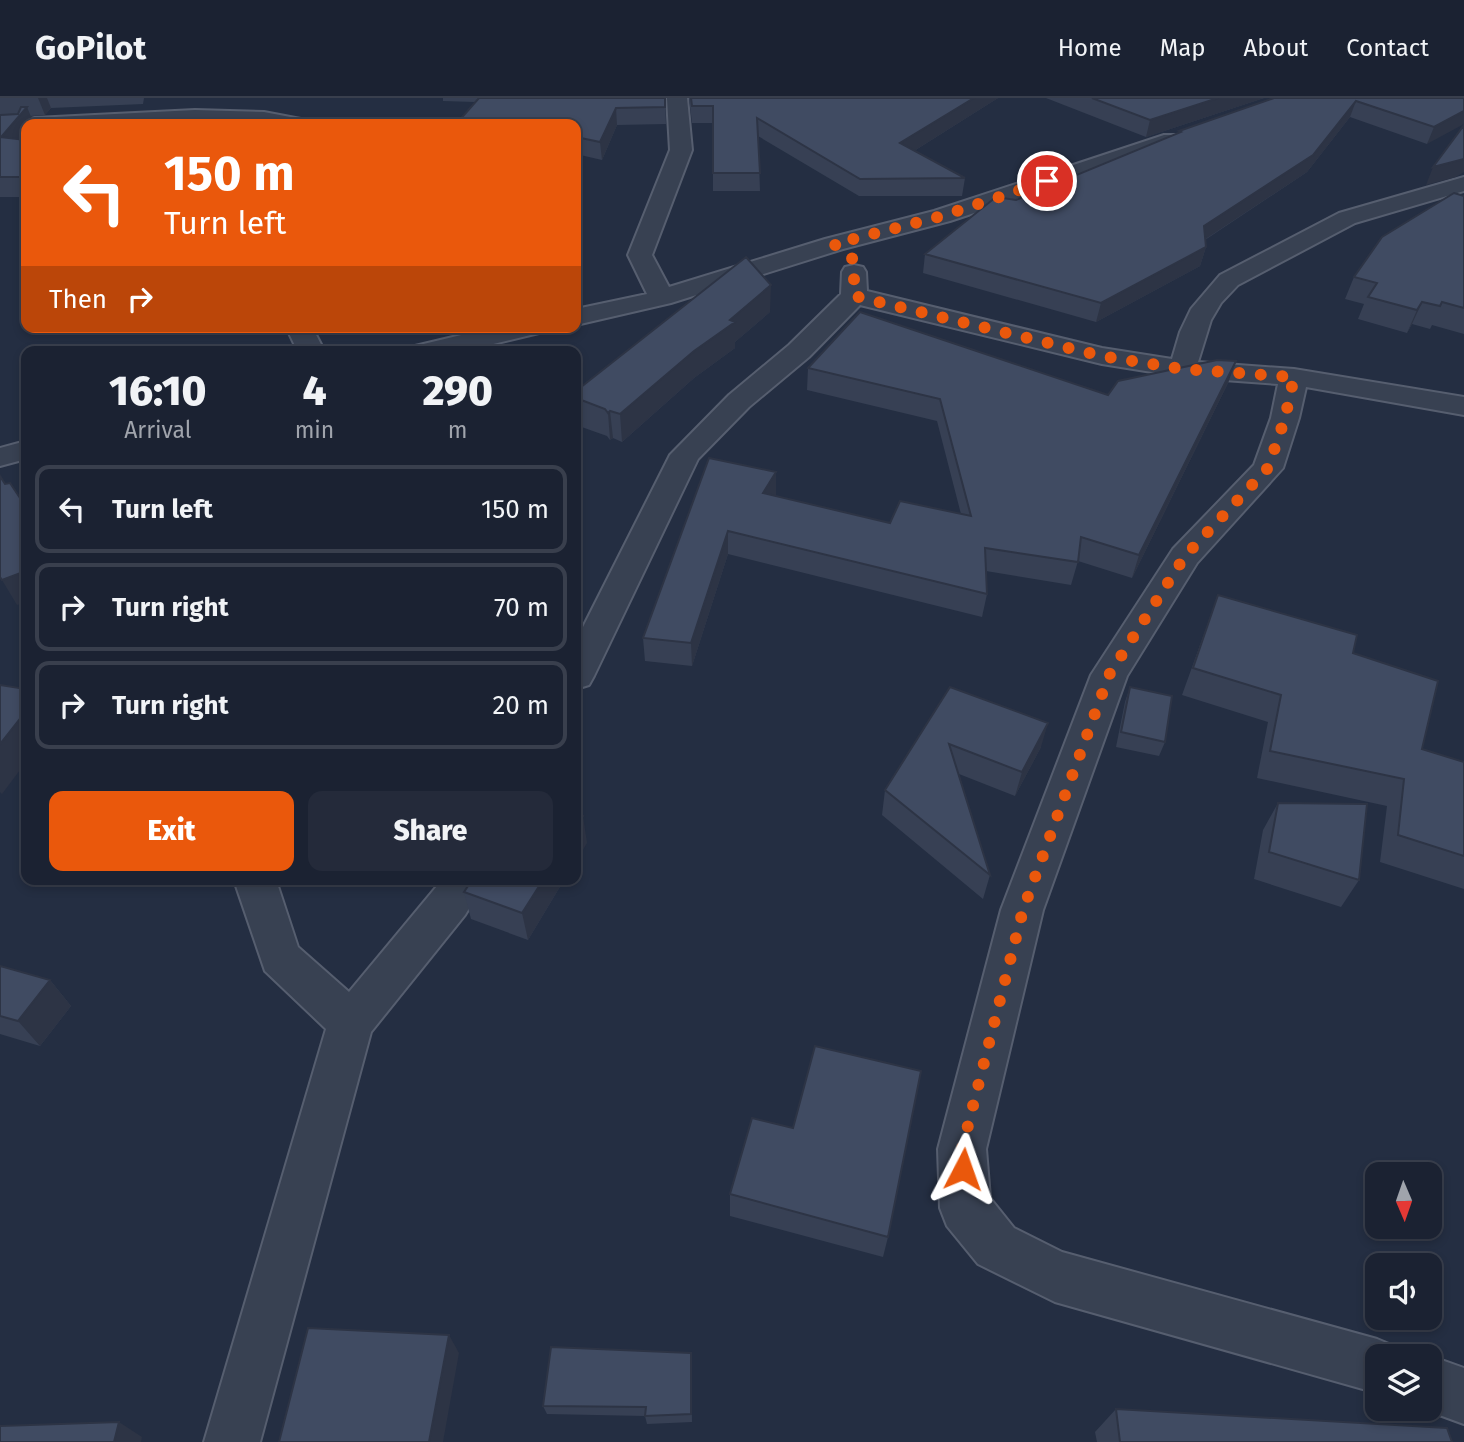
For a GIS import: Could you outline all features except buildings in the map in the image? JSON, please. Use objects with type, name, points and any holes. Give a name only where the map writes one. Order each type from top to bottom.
[{"type":"street","points":[[171,98],[195,116]]},
{"type":"street","points":[[662,298],[640,255],[681,150],[677,98]]},
{"type":"street","points":[[135,119],[195,116],[270,119]]},
{"type":"street","points":[[581,316],[662,298],[834,244],[942,216],[1190,134]]},
{"type":"street","points":[[1182,369],[1188,343],[1200,312],[1214,292],[1229,280],[1347,218],[1464,184]]},
{"type":"street","points":[[581,666],[685,455],[739,401],[799,351],[854,296],[854,260],[834,244]]},
{"type":"street","points":[[854,296],[1102,356],[1182,369],[1294,377],[1464,406]]},
{"type":"street","points":[[450,346],[505,333]]},
{"type":"street","points":[[1294,377],[1285,418],[1268,468],[1185,556],[1109,675],[1023,910],[962,1149],[965,1208],[996,1246],[1055,1276],[1365,1363]]},
{"type":"street","points":[[0,457],[21,451]]},
{"type":"street","points":[[256,885],[258,898],[281,958],[351,1023]]},
{"type":"street","points":[[232,1442],[351,1023],[450,903],[462,885]]},
{"type":"street","points":[[1442,1388],[1464,1396]]},
{"type":"route","points":[[963,1169],[962,1149],[1023,910],[1109,675],[1185,556],[1268,468],[1285,418],[1294,377],[1182,369],[1102,356],[854,296],[854,260],[834,244],[942,216],[1047,181]]}]
